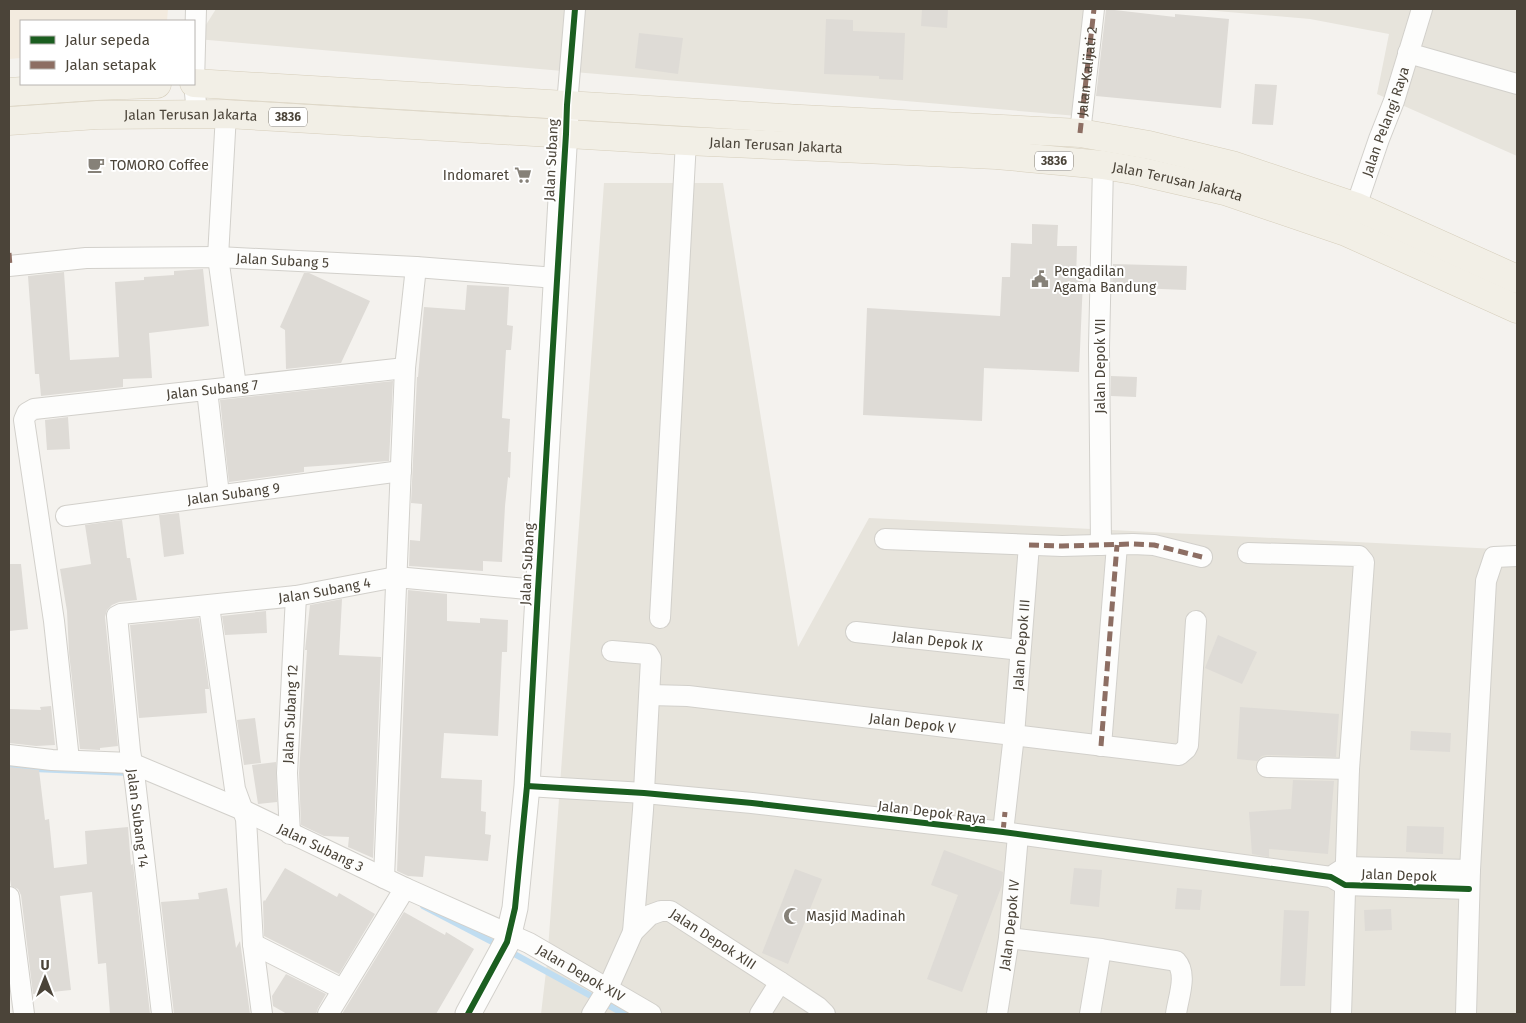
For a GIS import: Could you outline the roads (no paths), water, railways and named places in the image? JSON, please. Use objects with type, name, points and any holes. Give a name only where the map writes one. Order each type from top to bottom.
[{"type":"main road","name":"Jalan Terusan Jakarta","points":[[195,83],[801,119],[1080,133],[1150,145],[1232,165],[1357,207],[1517,279]]},
{"type":"main road","points":[[9,92],[138,85]]},
{"type":"main road","name":"Jalan Terusan Jakarta","points":[[9,121],[97,115],[226,114],[686,141],[996,155],[1102,176],[1138,171],[1225,191],[1346,232],[1517,309]]},
{"type":"street","points":[[195,46],[196,9]]},
{"type":"street","points":[[566,105],[575,9]]},
{"type":"street","name":"Jalan Kalijati 2","points":[[1080,133],[1094,9]]},
{"type":"street","name":"Jalan Pelangi Raya","points":[[1346,232],[1357,207],[1394,101],[1422,9]]},
{"type":"street","points":[[1408,53],[1517,84]]},
{"type":"street","points":[[194,85],[197,113]]},
{"type":"street","name":"Jalan Subang","points":[[468,1014],[505,945],[515,908],[528,786],[556,278],[566,134],[566,105]]},
{"type":"street","points":[[226,114],[218,257],[236,386]]},
{"type":"street","points":[[660,618],[686,141]]},
{"type":"street","name":"Jalan Depok VII","points":[[1101,746],[1109,545],[1099,348],[1102,176]]},
{"type":"street","name":"Jalan Subang 5","points":[[9,262],[86,258],[218,257],[416,267],[556,278]]},
{"type":"street","points":[[384,878],[406,368],[416,267]]},
{"type":"street","name":"Jalan Subang 7","points":[[69,760],[54,621],[24,420],[27,413],[34,409],[406,368]]},
{"type":"street","points":[[207,390],[219,495]]},
{"type":"street","name":"Jalan Subang 9","points":[[66,516],[401,471]]},
{"type":"street","points":[[885,539],[1062,546],[1154,545],[1202,557]]},
{"type":"street","name":"Jalan Depok III","points":[[1011,834],[1014,735],[1029,545]]},
{"type":"street","points":[[1248,553],[1359,556],[1362,559],[1341,877],[1341,1014]]},
{"type":"street","points":[[1466,1014],[1469,879],[1486,581],[1494,557],[1517,556]]},
{"type":"street","name":"Jalan Subang 4","points":[[117,622],[118,616],[121,614],[296,596],[396,577],[538,590]]},
{"type":"street","name":"Jalan Subang 12","points":[[290,834],[287,773],[296,596]]},
{"type":"street","points":[[209,606],[235,789],[245,820],[253,944],[262,1014]]},
{"type":"street","name":"Jalan Depok V","points":[[650,695],[688,696],[1179,755],[1188,745],[1196,621]]},
{"type":"street","name":"Jalan Subang 14","points":[[117,622],[162,1014]]},
{"type":"street","name":"Jalan Depok IX","points":[[856,632],[1020,650]]},
{"type":"street","points":[[612,650],[648,654],[651,656],[634,932]]},
{"type":"street","points":[[9,755],[69,760],[133,772]]},
{"type":"street","points":[[1267,767],[1349,769]]},
{"type":"street","name":"Jalan Subang 3","points":[[133,772],[245,820],[290,834],[384,878],[402,893],[505,945]]},
{"type":"street","name":"Jalan Depok Raya","points":[[528,786],[644,793],[761,804],[1341,877]]},
{"type":"street","name":"Jalan Depok IV","points":[[997,1014],[1009,938],[1011,834]]},
{"type":"street","name":"Jalan Depok","points":[[1341,877],[1469,879]]},
{"type":"street","points":[[328,1014],[402,893]]},
{"type":"street","points":[[9,897],[24,1014]]},
{"type":"street","name":"Jalan Depok XIII","points":[[600,1001],[634,932],[650,915],[661,911],[670,911],[818,1007],[825,1014]]},
{"type":"street","points":[[1009,938],[1170,959],[1181,968],[1182,977],[1176,1014]]},
{"type":"street","name":"Jalan Depok XIV","points":[[505,945],[529,942],[600,1001],[651,1014]]},
{"type":"street","points":[[253,944],[342,989]]},
{"type":"street","points":[[1090,1014],[1101,949]]},
{"type":"street","points":[[760,1014],[780,982]]},
{"type":"waterway","points":[[9,768],[130,773]]},
{"type":"waterway","points":[[423,906],[498,945]]},
{"type":"waterway","points":[[507,950],[624,1014]]},
{"type":"place","name":"TOMORO Coffee","points":[[96,165]]},
{"type":"place","name":"Indomaret","points":[[523,175]]},
{"type":"place","name":"Pengadilan Agama Bandung","points":[[1040,279]]},
{"type":"place","name":"Masjid Madinah","points":[[792,916]]}]
